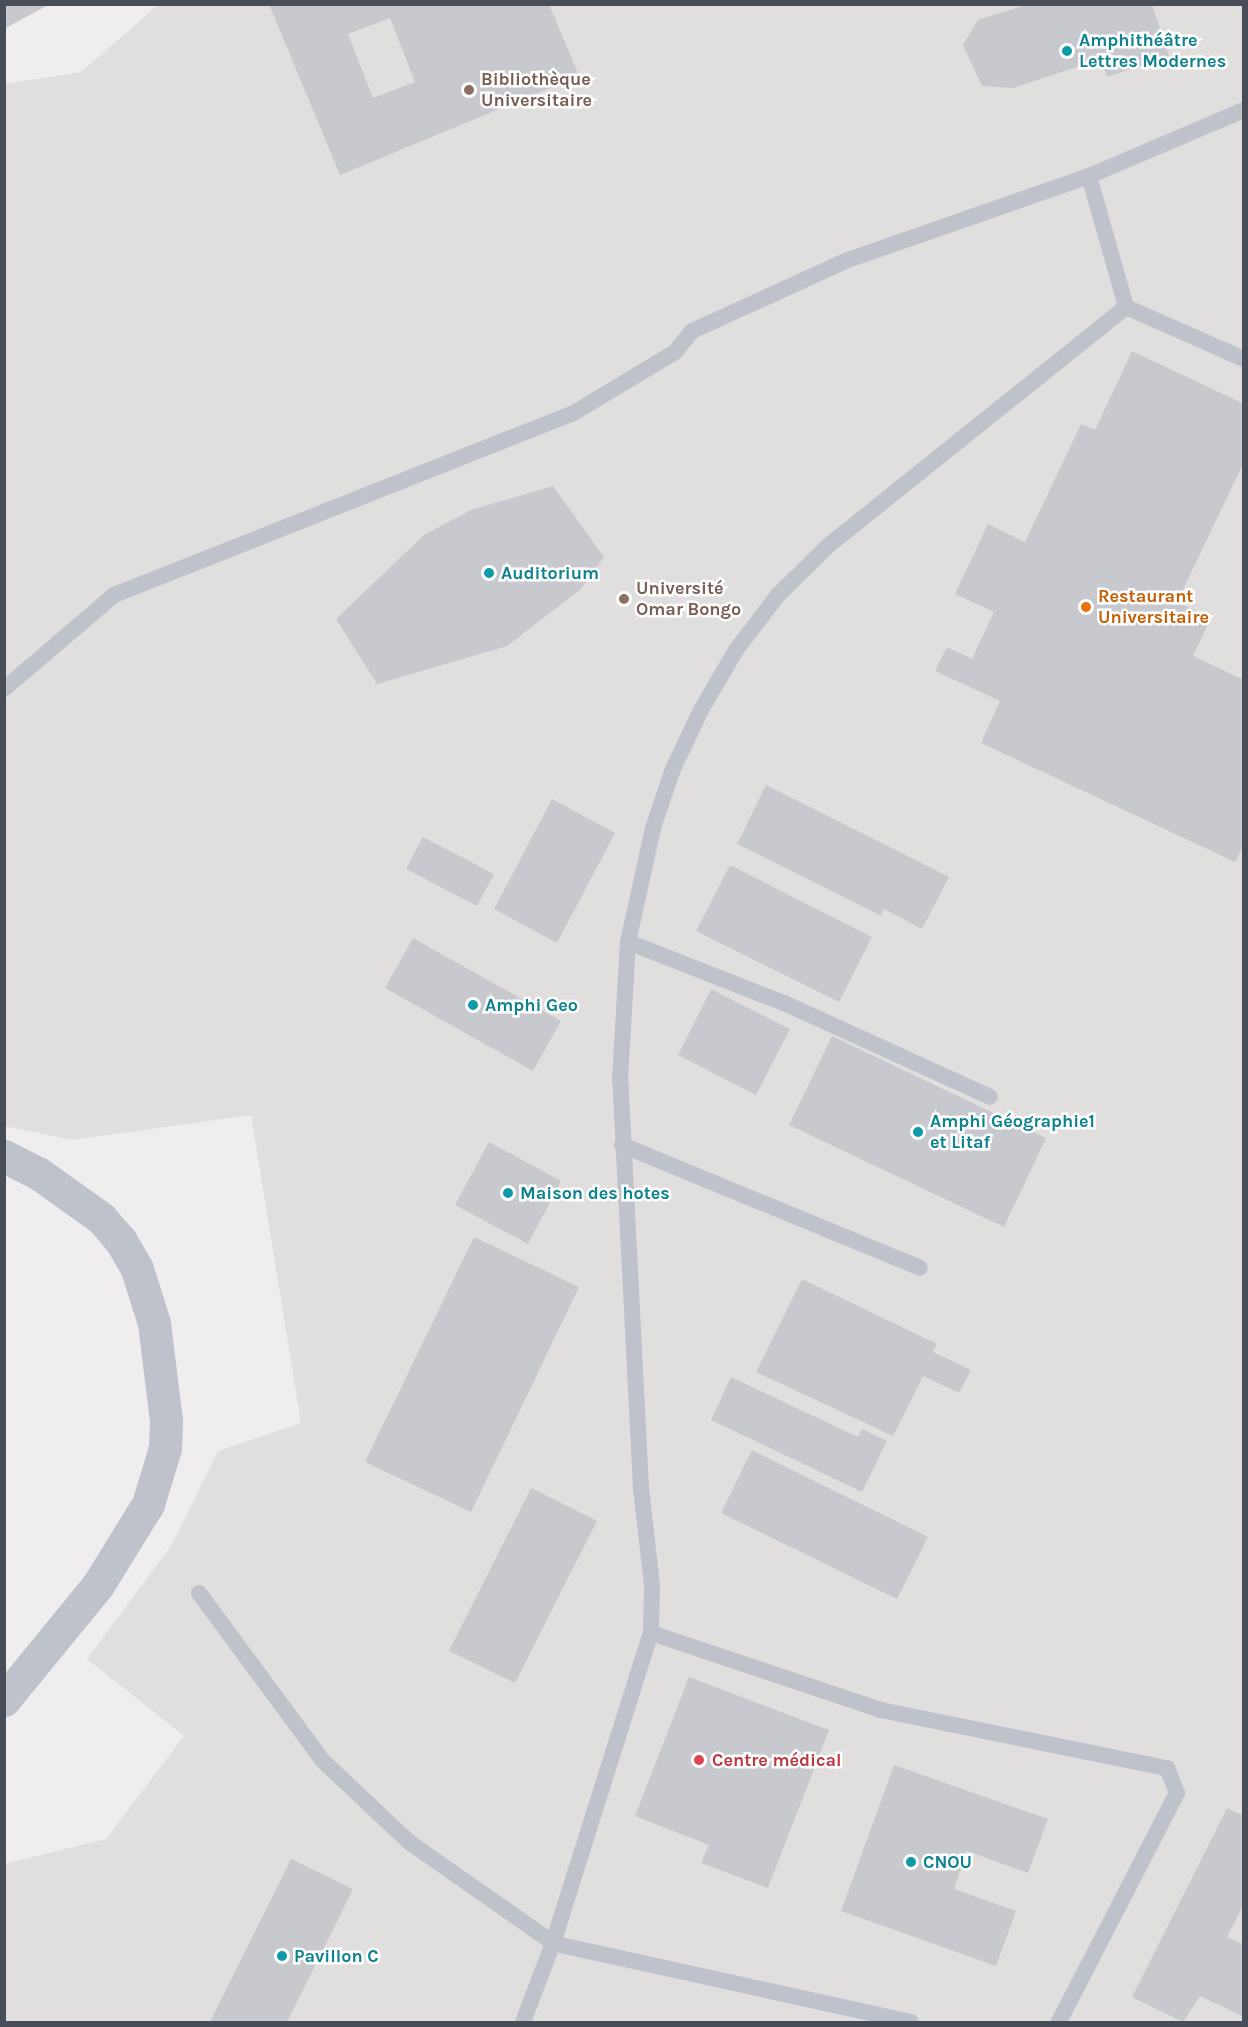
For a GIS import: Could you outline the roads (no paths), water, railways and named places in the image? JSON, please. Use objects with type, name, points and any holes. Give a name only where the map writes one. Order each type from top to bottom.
[{"type":"street","points":[[4,1156],[38,1173],[68,1194],[101,1218],[121,1241],[137,1269],[154,1323],[166,1420],[165,1448],[148,1504],[98,1585],[4,1700]]},
{"type":"lane","points":[[4,689],[114,595],[572,414],[675,352],[692,331],[848,260],[1089,176],[1244,110]]},
{"type":"lane","points":[[1089,176],[1126,307]]},
{"type":"lane","points":[[1126,307],[1244,359]]},
{"type":"lane","points":[[523,2022],[552,1943],[651,1633],[652,1585],[641,1488],[622,1145],[620,1069],[628,942],[653,828],[673,769],[701,710],[736,650],[778,595],[829,545],[1126,307]]},
{"type":"lane","points":[[628,942],[784,1003],[990,1097]]},
{"type":"lane","points":[[622,1145],[920,1268]]},
{"type":"lane","points":[[199,1593],[322,1760],[409,1842],[552,1943],[847,2015],[911,2022]]},
{"type":"lane","points":[[651,1633],[881,1710],[1167,1767],[1177,1793],[1059,2022]]},
{"type":"place","name":"Amphithéâtre Lettres Modernes","points":[[1067,51]]},
{"type":"place","name":"Bibliothèque Universitaire","points":[[469,90]]},
{"type":"place","name":"Auditorium","points":[[489,573]]},
{"type":"place","name":"Université Omar Bongo","points":[[624,599]]},
{"type":"place","name":"Restaurant Universitaire","points":[[1086,607]]},
{"type":"place","name":"Amphi Geo","points":[[473,1005]]},
{"type":"place","name":"Amphi Géographie1 et Litaf","points":[[918,1132]]},
{"type":"place","name":"Maison des hotes","points":[[508,1193]]},
{"type":"place","name":"Centre médical","points":[[699,1760]]},
{"type":"place","name":"CNOU","points":[[911,1862]]},
{"type":"place","name":"Pavillon C","points":[[282,1956]]}]
